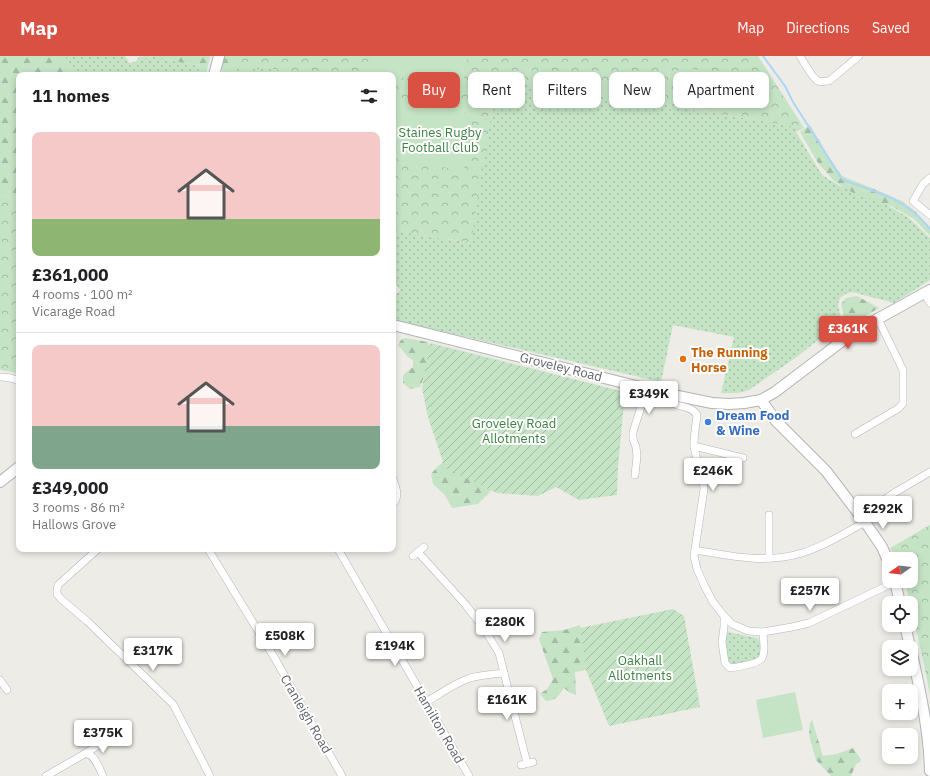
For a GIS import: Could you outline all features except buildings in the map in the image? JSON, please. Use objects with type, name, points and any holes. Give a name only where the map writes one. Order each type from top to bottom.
[{"type":"street","points":[[215,72],[219,56]]},
{"type":"street","points":[[800,56],[814,78],[817,81],[823,82],[829,81],[859,56]]},
{"type":"street","points":[[930,178],[923,184],[913,201],[930,215]]},
{"type":"street","points":[[884,552],[863,519],[826,471],[773,418],[761,400],[775,392],[854,332],[927,291],[930,303]]},
{"type":"street","points":[[855,434],[899,408],[903,403],[903,370],[878,319]]},
{"type":"street","name":"Groveley Road","points":[[396,326],[712,404],[736,404],[761,400]]},
{"type":"street","points":[[0,377],[16,380]]},
{"type":"street","points":[[635,474],[637,456],[633,432],[647,388]]},
{"type":"street","points":[[668,394],[669,401],[673,405],[692,409],[697,415],[694,446],[704,480],[704,489],[694,556],[697,569],[705,587],[721,613],[732,624],[748,631],[763,632],[809,623],[882,587]]},
{"type":"street","points":[[694,446],[743,458]]},
{"type":"street","points":[[0,482],[16,469]]},
{"type":"street","points":[[695,550],[728,556],[753,558],[780,557],[801,553],[829,543],[863,519],[894,494],[930,472]]},
{"type":"street","points":[[396,488],[398,494],[396,500]]},
{"type":"street","points":[[769,515],[769,558]]},
{"type":"street","points":[[95,552],[58,585],[57,594],[173,704],[210,776]]},
{"type":"street","name":"Cranleigh Road","points":[[210,552],[274,657],[342,776]]},
{"type":"street","name":"Hamilton Road","points":[[340,552],[468,776]]},
{"type":"street","points":[[418,552],[483,627],[499,653],[527,764]]},
{"type":"street","points":[[721,613],[724,628],[722,642],[726,663],[730,668],[759,662],[763,657],[763,632]]},
{"type":"street","points":[[426,702],[470,678],[484,675],[504,674]]},
{"type":"street","points":[[917,676],[925,719],[930,771]]},
{"type":"street","points":[[0,680],[7,690]]},
{"type":"street","points":[[46,776],[118,733]]},
{"type":"street","points":[[86,753],[93,757],[103,776]]},
{"type":"green space","points":[[0,56],[65,56],[72,72],[16,72],[16,197],[0,196]]},
{"type":"green space","points":[[65,56],[125,56],[129,63],[135,62],[140,56],[148,59],[151,56],[200,65],[199,72],[72,72]]},
{"type":"green space","points":[[142,56],[151,56],[148,59]]},
{"type":"green space","points":[[151,56],[210,56],[207,72],[199,72],[200,65]]},
{"type":"green space","points":[[223,56],[238,56],[267,64],[259,69],[254,68],[248,72],[241,72],[238,68],[234,67],[232,72],[223,72],[221,66]]},
{"type":"green space","name":"Staines Rugby Football Club","points":[[226,56],[758,56],[768,72],[673,72],[673,106],[665,105],[665,72],[609,72],[609,96],[601,94],[601,72],[533,72],[533,83],[525,82],[525,72],[468,72],[468,108],[492,108],[471,243],[396,230],[396,72],[291,72],[225,60]]},
{"type":"green space","points":[[370,56],[468,56],[462,88],[460,88],[460,72],[408,72],[408,79],[396,77],[396,72],[368,72]]},
{"type":"green space","points":[[225,60],[291,72],[223,72]]},
{"type":"green space","points":[[683,67],[710,72],[682,72]]},
{"type":"green space","name":"Staines Rugby Football Club","points":[[769,73],[804,128],[684,108],[769,108]]},
{"type":"green space","points":[[525,82],[533,83],[533,108],[601,108],[601,94],[609,96],[609,108],[665,108],[665,105],[673,106],[673,108],[684,108],[804,128],[796,132],[822,175],[840,186],[869,195],[908,217],[930,238],[930,280],[894,303],[852,292],[846,294],[839,299],[838,303],[842,321],[798,356],[749,390],[735,393],[721,393],[734,337],[673,325],[661,382],[396,321],[396,295],[400,290],[396,284],[396,231],[470,243],[492,108],[525,108]]},
{"type":"green space","points":[[396,101],[408,103],[408,108],[438,108],[472,114],[464,171],[396,159]]},
{"type":"green space","points":[[701,108],[733,108],[732,113]]},
{"type":"green space","points":[[810,125],[842,176],[902,201],[915,211],[930,227],[930,236],[914,219],[893,207],[855,194],[834,181],[818,163],[800,132]]},
{"type":"green space","points":[[0,196],[16,197],[16,373],[0,369]]},
{"type":"green space","points":[[857,296],[879,308],[846,327],[841,304],[846,298]]},
{"type":"green space","points":[[405,338],[428,342],[430,353],[420,387],[410,389],[403,383],[403,375],[413,367],[413,360],[408,357],[398,345],[401,340]]},
{"type":"green space","name":"Groveley Road Allotments","points":[[430,343],[625,392],[617,495],[579,500],[556,487],[538,496],[497,493],[445,468],[428,417],[422,388]]},
{"type":"green space","points":[[447,459],[495,483],[489,493],[478,504],[452,508],[445,495],[433,484],[431,474]]},
{"type":"green space","points":[[930,525],[930,695],[917,632],[918,632],[918,596],[908,596],[907,588],[918,588],[918,552],[893,552],[890,548]]},
{"type":"green space","name":"Oakhall Allotments","points":[[673,609],[684,616],[700,707],[609,726],[586,670],[580,628]]},
{"type":"green space","points":[[580,625],[586,670],[575,672],[576,695],[564,688],[555,699],[546,701],[540,694],[547,689],[553,679],[539,639],[542,632],[564,630]]},
{"type":"green space","points":[[728,632],[757,638],[760,643],[760,656],[756,659],[732,665],[727,661],[724,646],[725,638]]},
{"type":"green space","points":[[795,692],[803,730],[763,738],[756,700]]},
{"type":"green space","points":[[812,720],[823,756],[837,754],[853,748],[861,759],[860,762],[856,764],[851,776],[831,776],[816,760],[809,735],[810,723]]},
{"type":"waterway","points":[[763,56],[785,86],[793,102],[842,179],[897,201],[917,215],[930,229]]},
{"type":"place","name":"The Running Horse","points":[[683,359]]},
{"type":"place","name":"Dream Food & Wine","points":[[708,422]]}]
